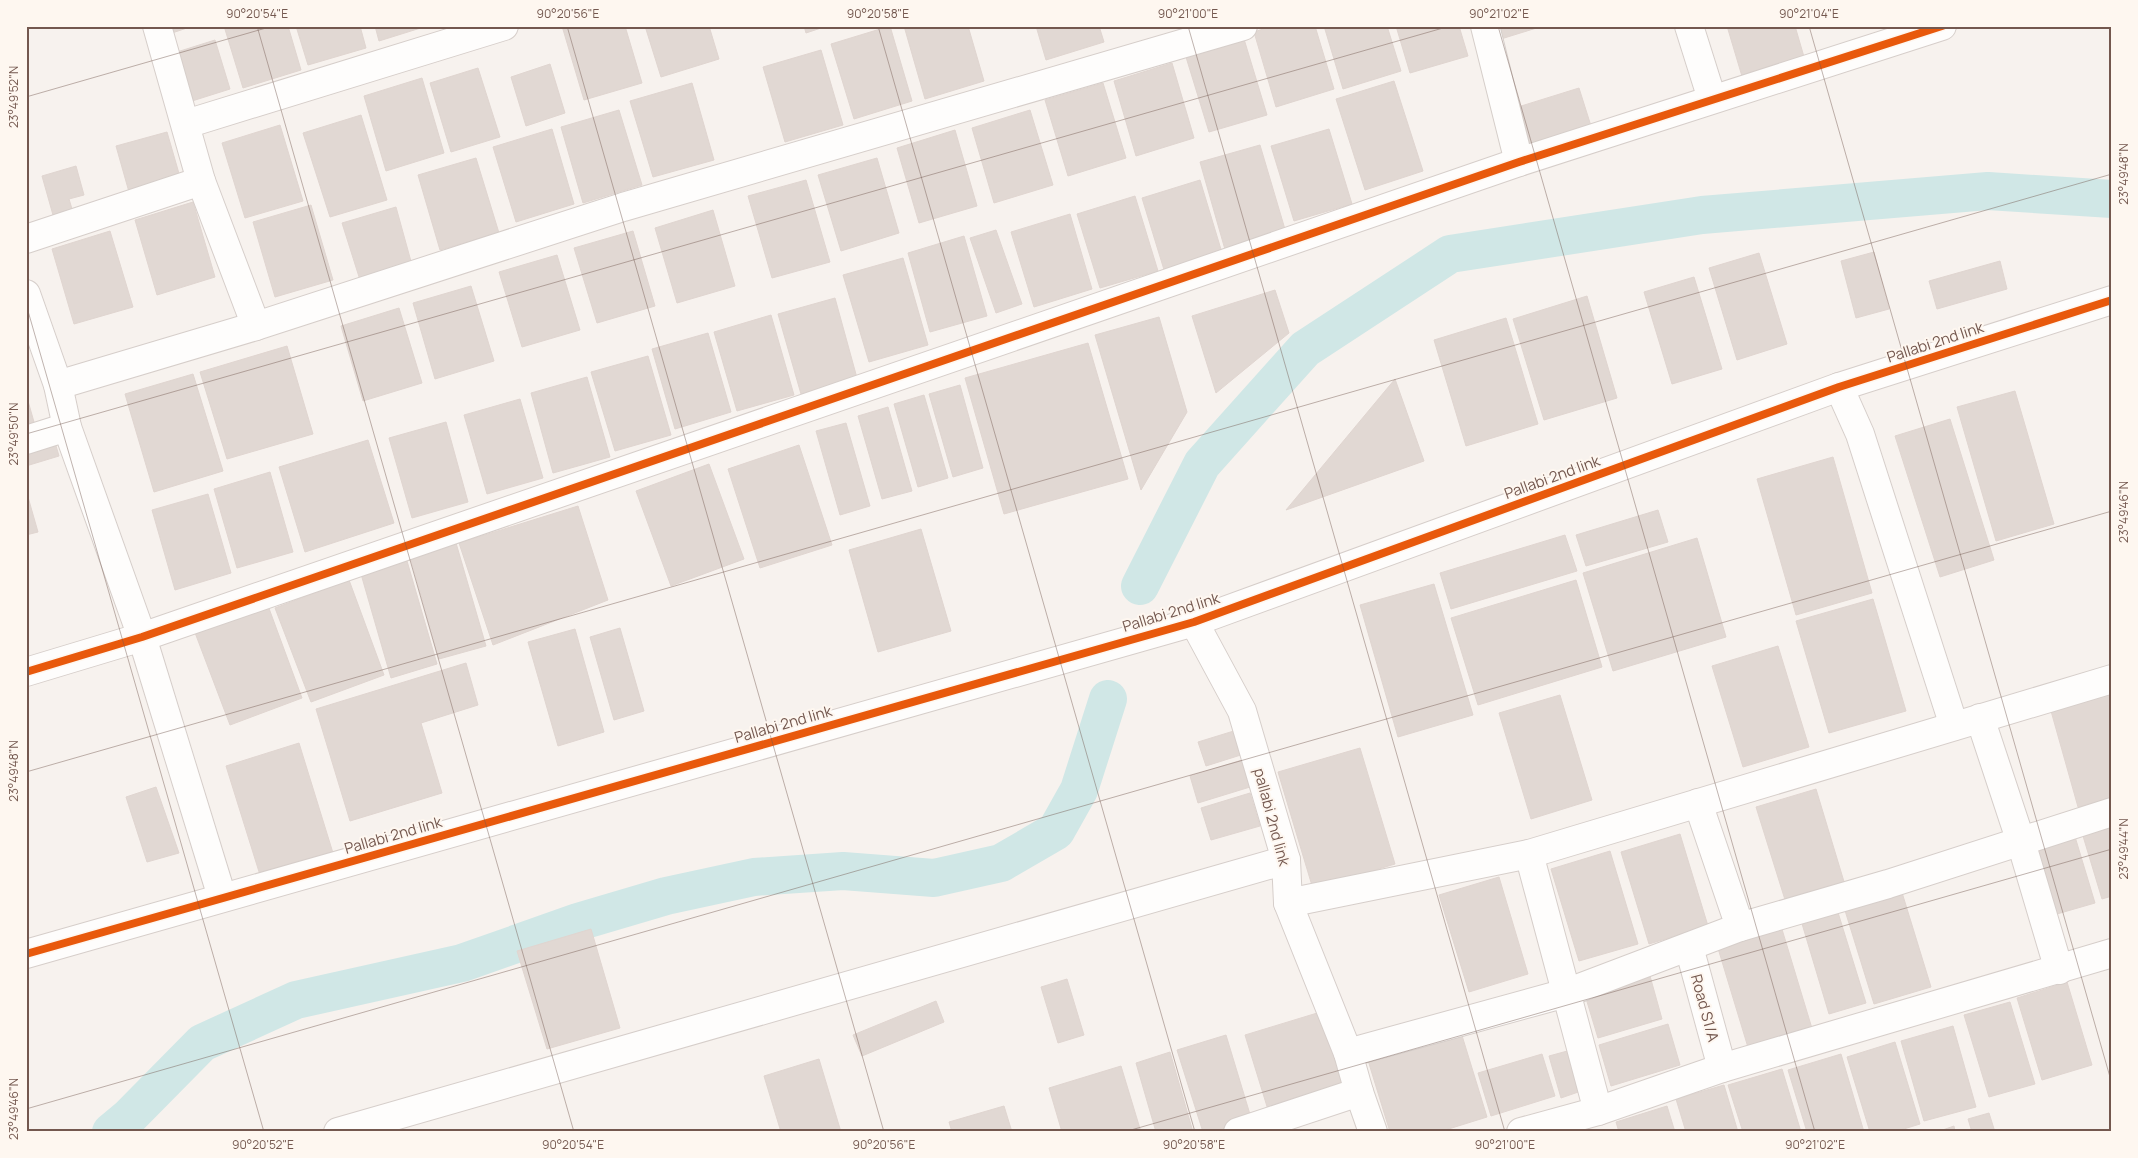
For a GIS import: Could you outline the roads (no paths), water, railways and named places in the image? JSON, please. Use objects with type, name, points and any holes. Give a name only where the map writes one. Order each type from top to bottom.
[{"type":"street","points":[[157,26],[202,180],[256,326]]},
{"type":"street","points":[[186,124],[504,26]]},
{"type":"street","points":[[58,385],[256,326],[623,207],[1243,26]]},
{"type":"street","points":[[1484,26],[1519,162]]},
{"type":"street","points":[[1689,26],[1712,99]]},
{"type":"street","points":[[26,672],[142,637],[1519,162],[1942,26]]},
{"type":"street","points":[[26,239],[202,180]]},
{"type":"street","points":[[26,294],[58,385],[67,428],[142,637],[222,897]]},
{"type":"street","name":"Pallabi 2nd link","points":[[26,954],[1194,622],[1839,387],[2112,300]]},
{"type":"street","points":[[1839,387],[1860,434],[1954,726]]},
{"type":"street","points":[[26,440],[67,428]]},
{"type":"street","name":"pallabi 2nd link","points":[[1194,622],[1242,711],[1286,860],[1288,903],[1348,1053],[1373,1132]]},
{"type":"street","points":[[1288,903],[1529,854],[2112,679]]},
{"type":"street","points":[[1980,718],[2021,842],[2060,970]]},
{"type":"street","points":[[1698,803],[1740,927]]},
{"type":"street","points":[[1348,1053],[1566,993],[1740,927],[2021,842],[2112,812]]},
{"type":"street","points":[[1529,854],[1598,1111]]},
{"type":"street","points":[[338,1132],[1286,860]]},
{"type":"street","name":"Road S1/A","points":[[1689,947],[1722,1068]]},
{"type":"street","points":[[1521,1132],[1598,1111],[1722,1068],[2060,970],[2112,953]]},
{"type":"street","points":[[1238,1132],[1359,1092]]},
{"type":"waterway","points":[[1140,586],[1202,464],[1305,349],[1450,254],[1702,215],[1988,191],[2112,199]]},
{"type":"waterway","points":[[111,1132],[129,1117],[202,1043],[296,1000],[462,963],[578,922],[666,896],[754,877],[843,871],[934,878],[1001,863],[1056,831],[1079,790],[1108,699]]}]
